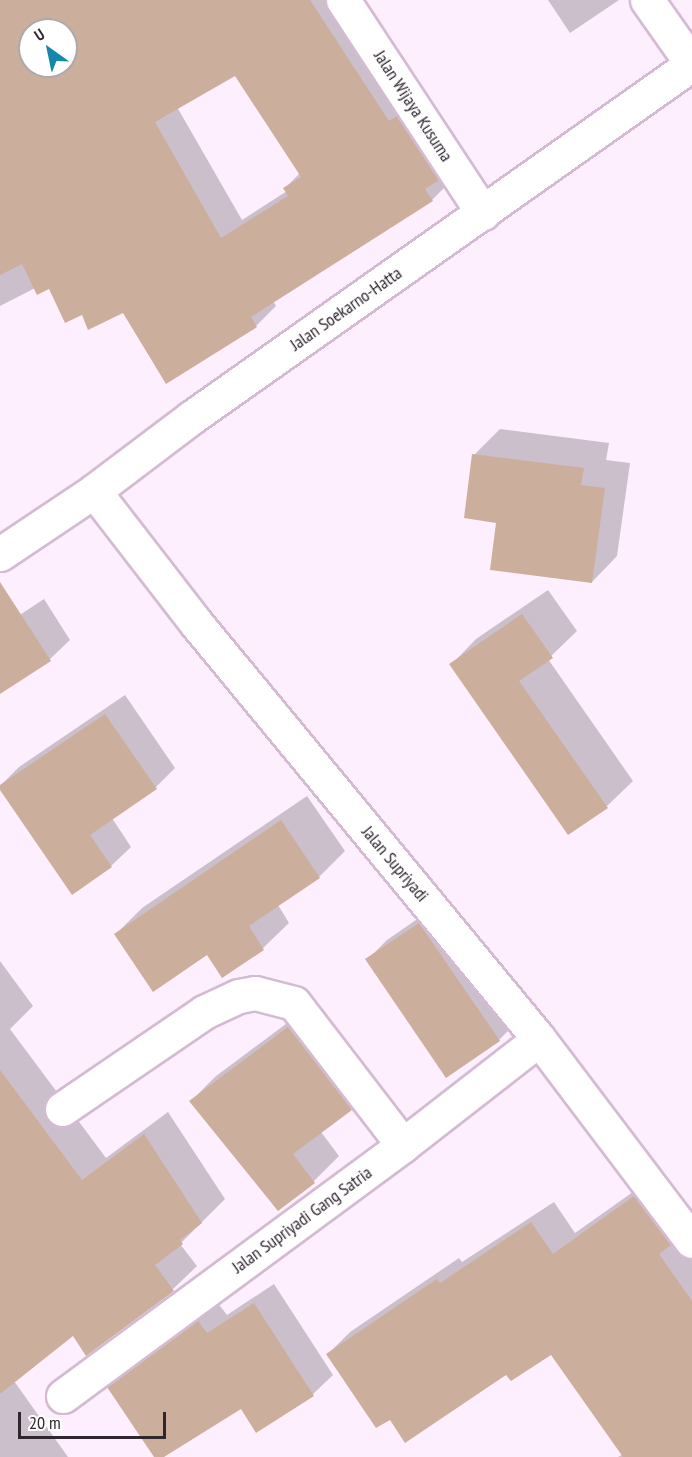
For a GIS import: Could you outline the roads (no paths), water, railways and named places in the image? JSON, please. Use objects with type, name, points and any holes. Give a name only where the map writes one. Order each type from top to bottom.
[{"type":"street","name":"Jalan Wijaya Kusuma","points":[[343,0],[483,213]]},
{"type":"street","points":[[647,0],[692,64]]},
{"type":"street","name":"Jalan Soekarno-Hatta","points":[[0,554],[94,491],[192,417],[692,64]]},
{"type":"street","name":"Jalan Supriyadi","points":[[94,491],[196,623],[539,1039],[692,1241]]},
{"type":"street","points":[[62,1109],[204,1012],[239,996],[255,993],[294,1003],[403,1145]]},
{"type":"street","name":"Jalan Supriyadi Gang Satria","points":[[63,1396],[403,1145],[539,1039]]}]
